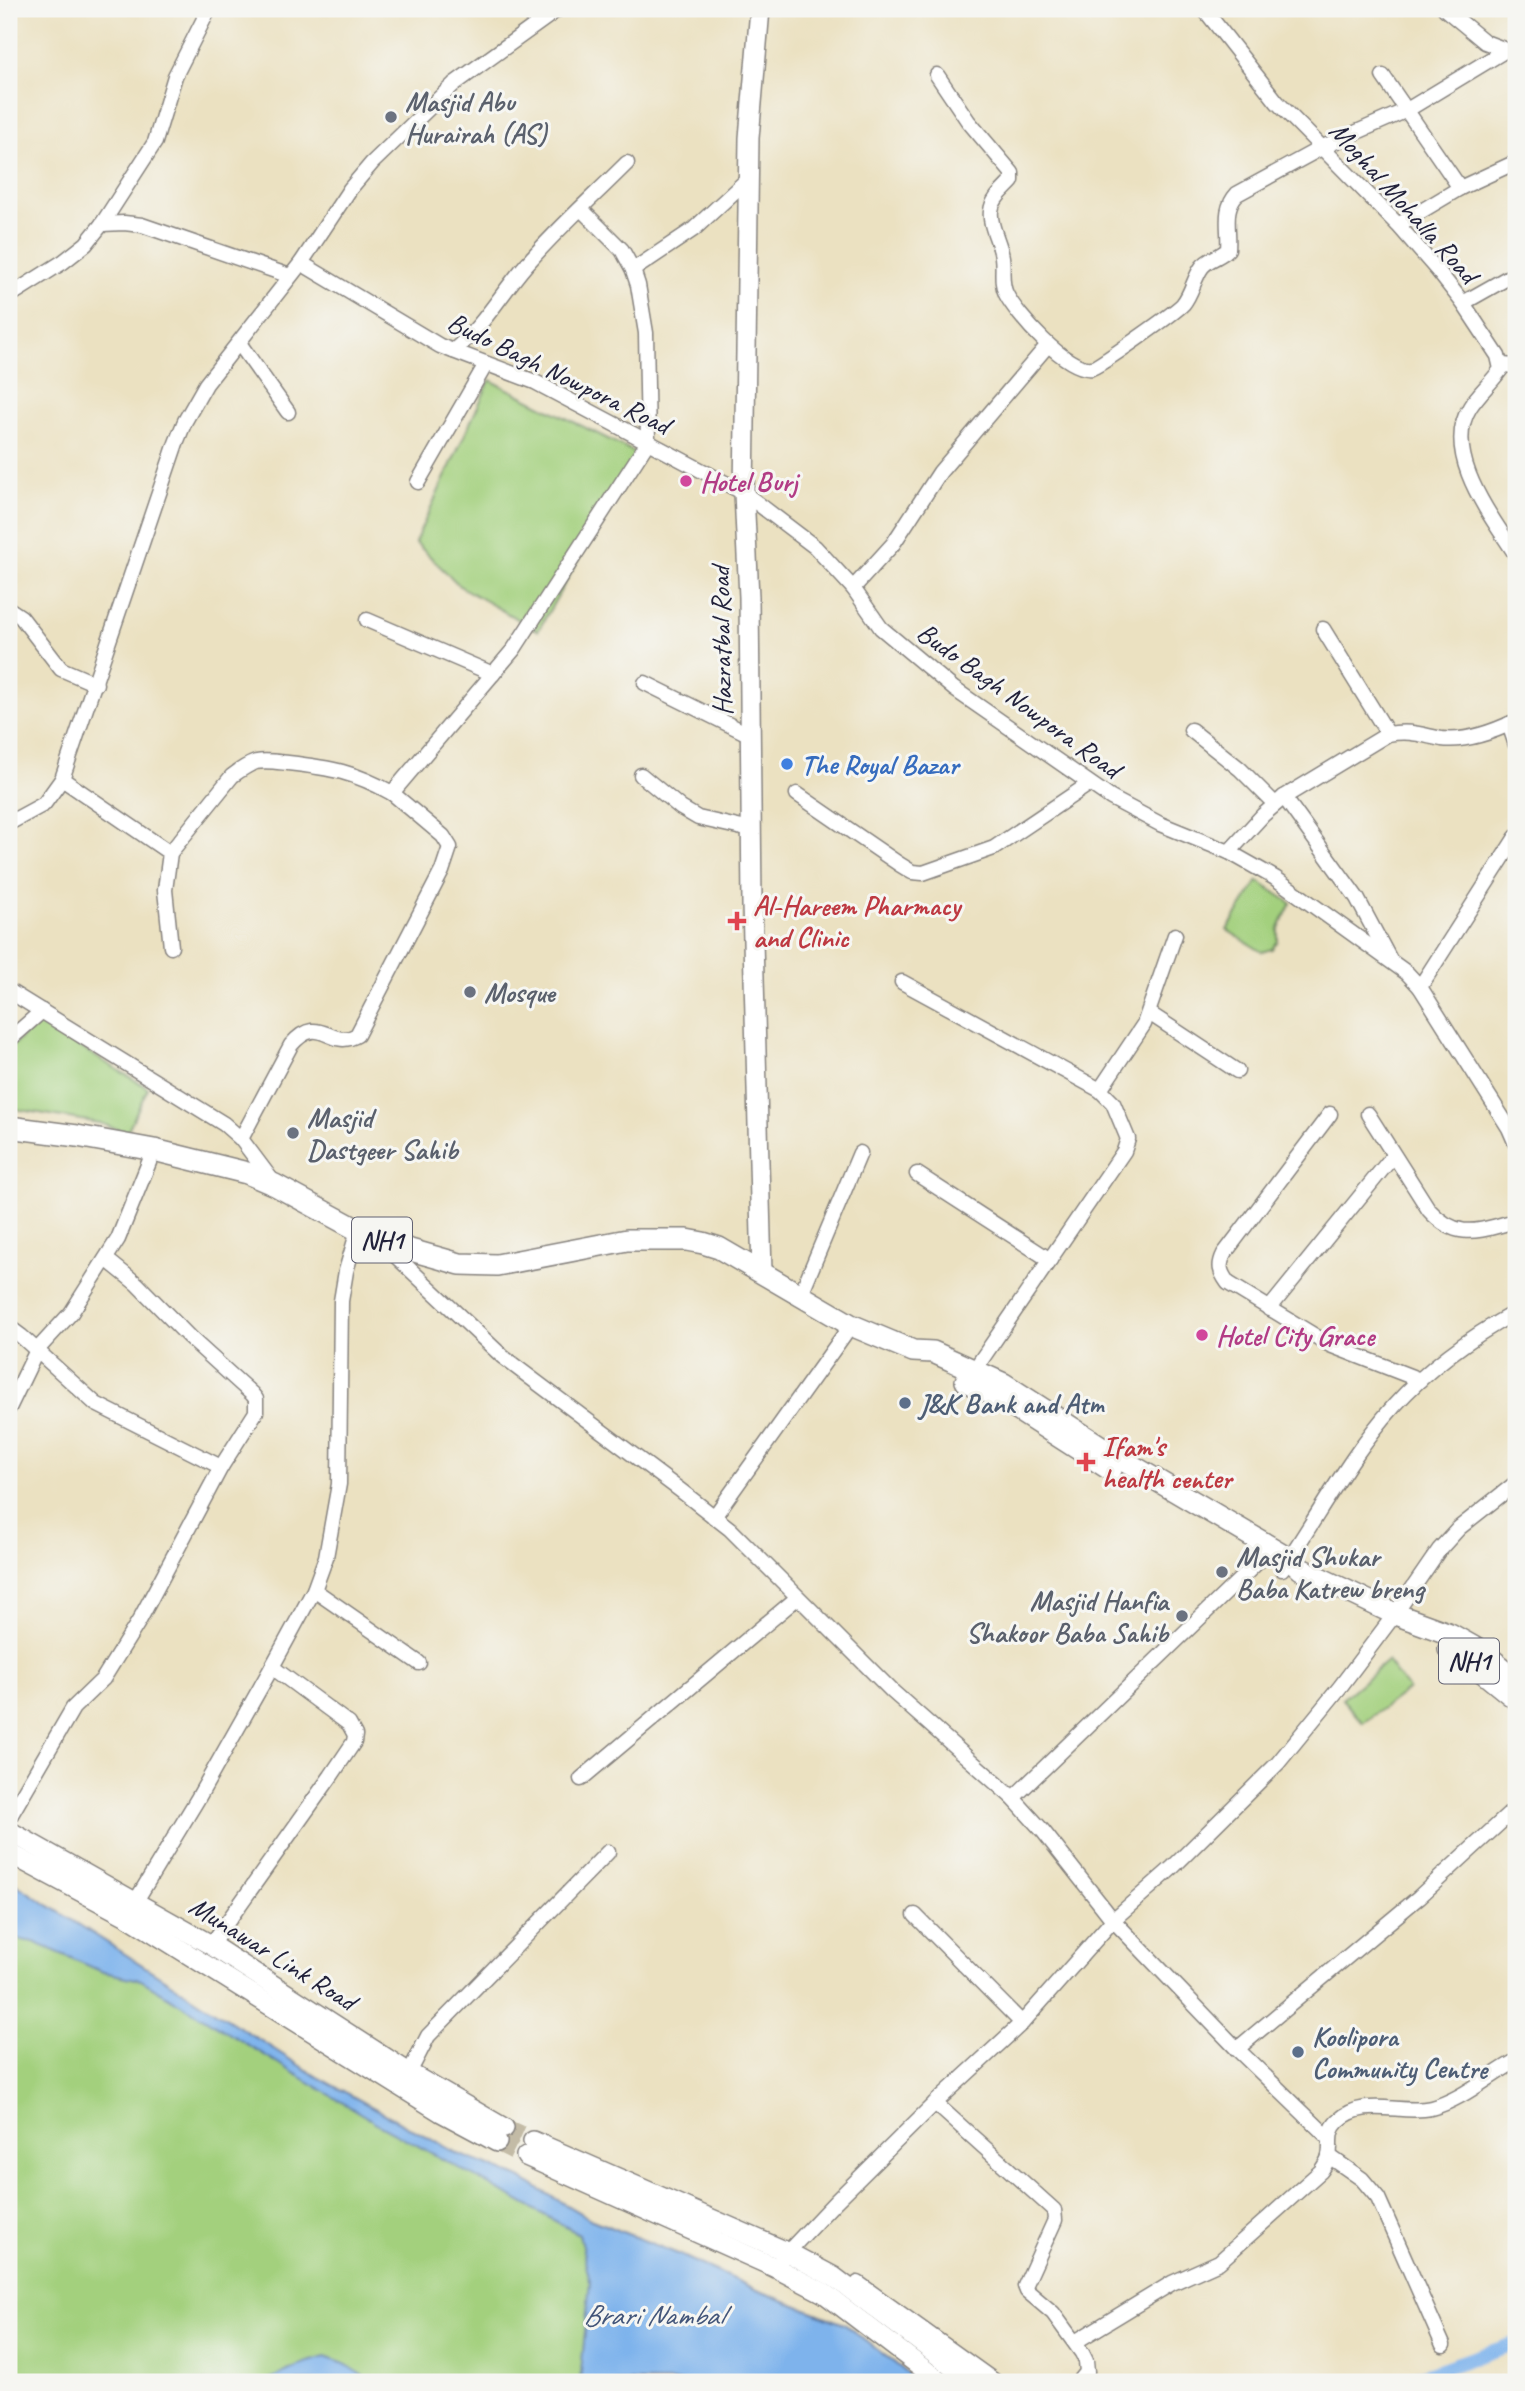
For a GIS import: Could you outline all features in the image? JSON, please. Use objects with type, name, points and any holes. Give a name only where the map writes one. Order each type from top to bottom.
[{"type":"highway","name":"NH1","points":[[9,1127],[154,1150],[234,1170],[275,1185],[368,1234],[460,1264],[520,1262],[627,1240],[687,1240],[719,1248],[851,1325],[913,1351],[933,1352],[1004,1384],[1291,1565],[1395,1614],[1450,1634],[1482,1652],[1516,1679]]},
{"type":"highway","name":"NH1","points":[[913,1351],[923,1362],[996,1396],[1097,1462],[1263,1557],[1291,1565]]},
{"type":"highway","name":"NH1","points":[[1421,1624],[1439,1643],[1469,1661],[1516,1699]]},
{"type":"main road","name":"Hazratbal Road","points":[[760,9],[749,138],[744,493],[749,597],[751,830],[762,1273]]},
{"type":"main road","name":"Munawar Link Road","points":[[9,1831],[405,2080],[500,2135]]},
{"type":"main road","name":"Munawar Link Road","points":[[9,1853],[211,1945],[405,2080]]},
{"type":"main road","points":[[529,2148],[838,2286],[973,2382]]},
{"type":"main road","points":[[838,2286],[941,2382]]},
{"type":"street","points":[[9,296],[63,262],[86,244],[102,224],[155,142],[175,76],[209,9]]},
{"type":"street","points":[[9,823],[44,804],[62,779],[185,421],[206,384],[301,263],[350,190],[391,143],[454,84],[558,9]]},
{"type":"street","name":"Moghal Mohalla Road","points":[[1204,9],[1277,102],[1398,225],[1464,303],[1509,365],[1470,407],[1462,431],[1468,471],[1516,555]]},
{"type":"street","points":[[1445,9],[1485,42],[1511,50]]},
{"type":"street","points":[[937,75],[968,121],[1012,173],[1012,181],[994,201],[991,212],[1003,260],[1002,279],[1007,295],[1047,345],[1078,365],[1094,368],[1168,318],[1182,305],[1191,293],[1202,267],[1228,249],[1227,214],[1237,194],[1323,147],[1407,110],[1511,50]]},
{"type":"street","points":[[1383,76],[1460,187]]},
{"type":"street","points":[[1398,225],[1460,187],[1516,162]]},
{"type":"street","points":[[453,351],[471,337],[502,292],[541,248],[627,163]]},
{"type":"street","points":[[633,270],[694,229],[749,178]]},
{"type":"street","points":[[392,793],[514,649],[648,442],[646,333],[638,285],[622,250],[581,209]]},
{"type":"street","points":[[102,224],[142,225],[289,276]]},
{"type":"street","name":"Budo Bagh Nowpora Road","points":[[301,263],[453,351],[534,383],[744,493],[815,547],[853,588],[881,628],[925,667],[1111,798],[1160,824],[1229,852],[1275,878],[1389,960],[1420,987],[1513,1127],[1516,1144]]},
{"type":"street","points":[[1464,303],[1516,273]]},
{"type":"street","points":[[239,343],[288,412]]},
{"type":"street","points":[[853,588],[893,544],[940,472],[1047,345]]},
{"type":"street","points":[[418,482],[486,364]]},
{"type":"street","points":[[9,609],[21,617],[61,668],[96,684]]},
{"type":"street","points":[[367,621],[493,674]]},
{"type":"street","points":[[1322,629],[1388,734]]},
{"type":"street","points":[[645,683],[750,735]]},
{"type":"street","points":[[1229,852],[1263,815],[1280,801],[1388,734],[1404,731],[1444,739],[1460,738],[1513,723],[1516,745]]},
{"type":"street","points":[[1191,730],[1280,801],[1357,898],[1389,960]]},
{"type":"street","points":[[171,947],[165,890],[170,853],[232,776],[256,762],[333,768],[361,776],[392,793],[448,842],[450,847],[442,871],[357,1035],[343,1040],[317,1030],[299,1035],[291,1045],[241,1139]]},
{"type":"street","points":[[641,775],[681,808],[698,818],[751,830]]},
{"type":"street","points":[[62,779],[170,853]]},
{"type":"street","points":[[797,794],[899,864],[912,872],[923,873],[994,848],[1089,784]]},
{"type":"street","points":[[1420,987],[1516,837]]},
{"type":"street","points":[[1100,1090],[1137,1037],[1149,1013],[1175,935]]},
{"type":"street","points":[[902,982],[1100,1090],[1113,1103],[1128,1139],[1124,1151],[975,1369]]},
{"type":"street","points":[[9,991],[205,1111],[241,1139],[275,1185]]},
{"type":"street","points":[[9,1040],[42,1011]]},
{"type":"street","points":[[1149,1013],[1237,1071]]},
{"type":"street","points":[[1330,1114],[1224,1254],[1219,1264],[1221,1272],[1228,1283],[1330,1345],[1420,1380]]},
{"type":"street","points":[[1368,1114],[1429,1210],[1439,1221],[1451,1229],[1465,1231],[1516,1221]]},
{"type":"street","points":[[9,1408],[37,1350],[71,1313],[106,1259],[126,1221],[154,1150]]},
{"type":"street","points":[[800,1296],[860,1153]]},
{"type":"street","points":[[1269,1308],[1394,1156]]},
{"type":"street","points":[[917,1174],[1050,1260]]},
{"type":"street","points":[[131,1908],[197,1800],[272,1667],[314,1590],[326,1557],[339,1484],[341,1301],[346,1271],[368,1234],[503,1357],[730,1530],[893,1692],[1013,1798],[1043,1831],[1113,1920],[1237,2049],[1329,2138]]},
{"type":"street","points":[[9,1818],[73,1708],[103,1679],[132,1632],[221,1468],[256,1412],[256,1399],[137,1284],[106,1259]]},
{"type":"street","points":[[1291,1565],[1376,1428],[1395,1405],[1420,1380],[1482,1331],[1516,1312]]},
{"type":"street","points":[[714,1517],[851,1325]]},
{"type":"street","points":[[9,1327],[96,1404],[221,1468]]},
{"type":"street","points":[[780,2260],[935,2103],[1022,2023],[1113,1920],[1173,1867],[1278,1763],[1340,1687],[1439,1550],[1459,1528],[1516,1483]]},
{"type":"street","points":[[1013,1798],[1263,1557]]},
{"type":"street","points":[[314,1590],[419,1663]]},
{"type":"street","points":[[581,1779],[797,1598]]},
{"type":"street","points":[[211,1945],[354,1742],[355,1735],[349,1724],[272,1667]]},
{"type":"street","points":[[1237,2049],[1419,1897],[1516,1808]]},
{"type":"street","points":[[405,2080],[428,2036],[608,1852]]},
{"type":"street","points":[[915,1915],[1022,2023]]},
{"type":"street","points":[[1074,2342],[1172,2283],[1207,2268],[1229,2254],[1321,2171],[1329,2155],[1329,2138],[1333,2127],[1349,2113],[1375,2107],[1429,2108],[1454,2098],[1516,2061]]},
{"type":"street","points":[[935,2103],[1054,2210],[1055,2220],[1025,2286],[1030,2294],[1053,2313],[1086,2361],[1087,2372],[1079,2382]]},
{"type":"street","points":[[1329,2155],[1362,2179],[1378,2198],[1443,2345]]},
{"type":"street","points":[[838,2286],[853,2280],[996,2382]]},
{"type":"green space","points":[[490,380],[638,454],[538,631],[461,587],[415,542]]},
{"type":"green space","points":[[1258,881],[1291,903],[1278,930],[1278,941],[1272,949],[1262,952],[1227,930]]},
{"type":"green space","points":[[38,1022],[148,1088],[127,1132],[99,1123],[9,1108],[9,1049]]},
{"type":"green space","points":[[1387,1661],[1408,1689],[1363,1723],[1342,1699]]},
{"type":"green space","points":[[9,1880],[319,2078],[458,2154],[518,2177],[592,2220],[844,2324],[919,2382],[9,2382]]},
{"type":"water","name":"Brari Nambal","points":[[9,1880],[319,2078],[458,2154],[518,2177],[592,2220],[844,2324],[919,2382],[580,2382],[590,2281],[579,2234],[378,2124],[141,1980],[103,1972],[34,1942],[9,1938]]},
{"type":"water","points":[[325,2357],[345,2364],[372,2382],[264,2382],[305,2363]]},
{"type":"waterway","points":[[1404,2382],[1516,2343]]},
{"type":"tunnel","points":[[504,2128],[533,2141]]},
{"type":"tunnel","points":[[497,2142],[526,2156]]},
{"type":"place","name":"Masjid Abu Hurairah (AS)","points":[[391,117]]},
{"type":"place","name":"Hotel Burj","points":[[686,481]]},
{"type":"place","name":"The Royal Bazar","points":[[787,764]]},
{"type":"place","name":"Al-Hareem Pharmacy and Clinic","points":[[737,921]]},
{"type":"place","name":"Mosque","points":[[470,992]]},
{"type":"place","name":"Masjid Dastgeer Sahib","points":[[293,1133]]},
{"type":"place","name":"Hotel City Grace","points":[[1202,1335]]},
{"type":"place","name":"J&K Bank and Atm","points":[[905,1403]]},
{"type":"place","name":"Ifam's health center","points":[[1086,1462]]},
{"type":"place","name":"Masjid Shukar Baba Katrew breng","points":[[1222,1572]]},
{"type":"place","name":"Masjid Hanfia Shakoor Baba Sahib","points":[[1182,1616]]},
{"type":"place","name":"Koolipora Community Centre","points":[[1298,2052]]}]
